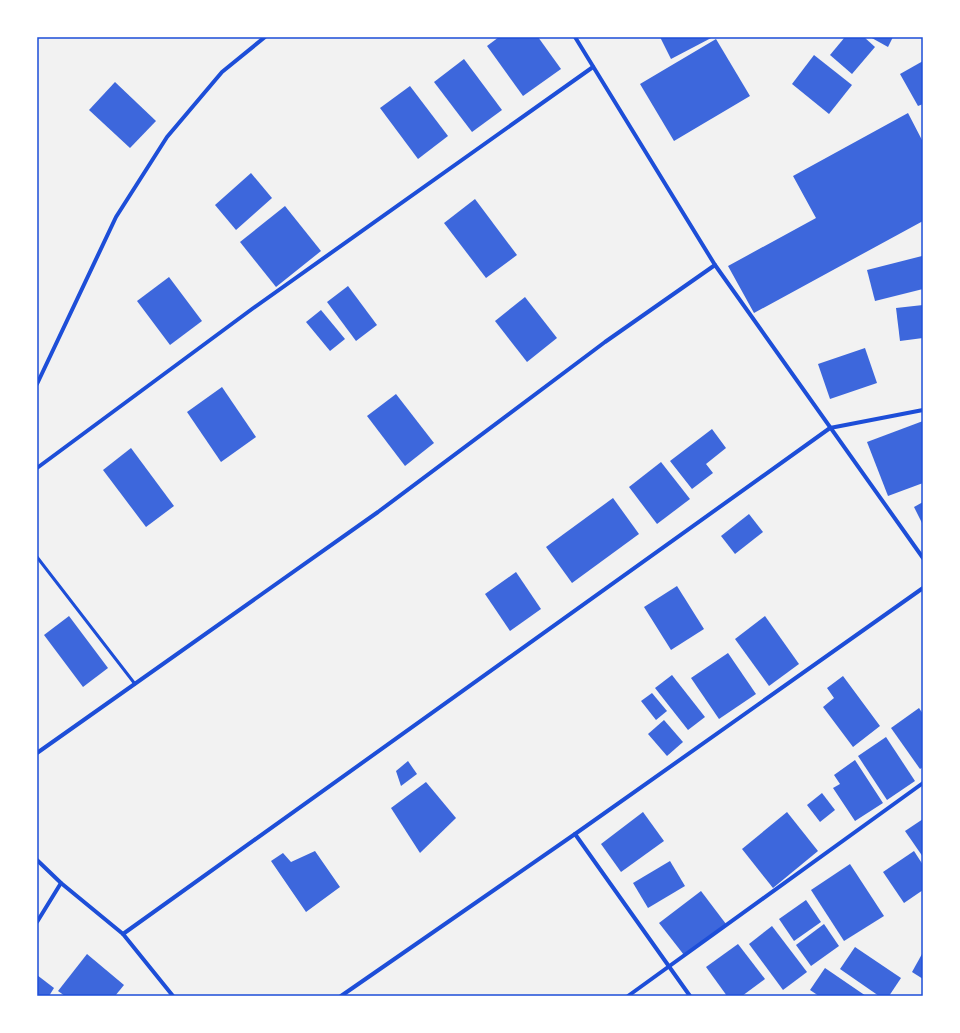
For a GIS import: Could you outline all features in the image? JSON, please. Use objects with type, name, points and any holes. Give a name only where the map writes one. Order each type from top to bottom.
[{"type":"street","points":[[37,384],[116,217],[167,137],[222,72],[265,37]]},
{"type":"street","points":[[575,37],[715,265],[923,558]]},
{"type":"street","points":[[37,468],[252,309],[593,67]]},
{"type":"street","points":[[37,753],[378,512],[605,342],[715,265]]},
{"type":"street","points":[[123,934],[830,428],[923,410]]},
{"type":"street","points":[[341,996],[575,834],[923,588]]},
{"type":"street","points":[[628,996],[923,783]]},
{"type":"street","points":[[575,834],[690,996]]},
{"type":"street","points":[[37,860],[61,883],[123,934],[173,996]]},
{"type":"street","points":[[37,922],[61,883]]},
{"type":"lane","points":[[37,557],[134,684]]},
{"type":"building","points":[[499,37],[538,37],[561,69],[523,96],[487,46]]},
{"type":"building","points":[[660,37],[713,37],[671,59]]},
{"type":"building","points":[[845,37],[864,37],[875,47],[852,74],[830,55]]},
{"type":"building","points":[[870,37],[893,37],[888,47]]},
{"type":"building","points":[[716,39],[750,96],[674,141],[640,84]]},
{"type":"building","points":[[814,55],[852,85],[829,114],[792,84]]},
{"type":"building","points":[[464,59],[502,110],[472,132],[434,82]]},
{"type":"building","points":[[923,61],[923,104],[918,106],[900,74]]},
{"type":"building","points":[[115,82],[156,121],[130,148],[89,110]]},
{"type":"building","points":[[410,86],[448,136],[418,159],[380,108]]},
{"type":"building","points":[[908,113],[923,142],[923,221],[754,313],[728,266],[816,218],[793,176]]},
{"type":"building","points":[[251,173],[272,198],[236,230],[215,205]]},
{"type":"building","points":[[475,199],[517,255],[486,278],[444,223]]},
{"type":"building","points":[[285,206],[321,251],[276,287],[240,242]]},
{"type":"building","points":[[922,256],[923,289],[875,301],[867,270]]},
{"type":"building","points":[[169,277],[202,321],[170,345],[137,301]]},
{"type":"building","points":[[348,286],[377,325],[356,341],[327,302]]},
{"type":"building","points":[[525,297],[557,338],[527,362],[495,321]]},
{"type":"building","points":[[923,305],[923,338],[900,341],[896,308]]},
{"type":"building","points":[[321,310],[345,339],[330,351],[306,322]]},
{"type":"building","points":[[865,348],[877,383],[830,399],[818,364]]},
{"type":"building","points":[[222,387],[256,437],[221,462],[187,412]]},
{"type":"building","points":[[396,394],[434,443],[405,466],[367,416]]},
{"type":"building","points":[[923,421],[923,483],[888,496],[867,442]]},
{"type":"building","points":[[712,429],[726,448],[706,464],[713,473],[692,489],[670,461]]},
{"type":"building","points":[[131,448],[174,506],[146,527],[103,470]]},
{"type":"building","points":[[661,462],[690,499],[657,524],[629,487]]},
{"type":"building","points":[[613,498],[639,534],[572,583],[546,547]]},
{"type":"building","points":[[923,502],[923,525],[914,507]]},
{"type":"building","points":[[749,514],[763,532],[735,554],[721,536]]},
{"type":"building","points":[[516,572],[541,609],[510,631],[485,594]]},
{"type":"building","points":[[677,586],[704,629],[671,650],[644,607]]},
{"type":"building","points":[[69,616],[108,668],[83,687],[44,635]]},
{"type":"building","points":[[765,616],[799,664],[769,686],[735,639]]},
{"type":"building","points":[[728,653],[756,694],[719,719],[691,678]]},
{"type":"building","points":[[672,675],[705,717],[688,730],[655,688]]},
{"type":"building","points":[[843,676],[880,726],[853,747],[823,707],[834,698],[827,688]]},
{"type":"building","points":[[652,693],[667,711],[656,720],[641,701]]},
{"type":"building","points":[[919,708],[923,714],[923,767],[920,769],[891,728]]},
{"type":"building","points":[[664,720],[683,742],[667,756],[648,734]]},
{"type":"building","points":[[886,737],[915,781],[887,800],[858,756]]},
{"type":"building","points":[[855,760],[883,803],[855,821],[833,788],[840,784],[834,775]]},
{"type":"building","points":[[408,761],[417,774],[401,786],[396,771]]},
{"type":"building","points":[[426,782],[456,818],[420,853],[391,808]]},
{"type":"building","points":[[822,793],[835,810],[820,822],[807,805]]},
{"type":"building","points":[[643,812],[664,841],[621,872],[601,844]]},
{"type":"building","points":[[787,812],[818,851],[773,888],[742,849]]},
{"type":"building","points":[[923,819],[923,857],[905,831]]},
{"type":"building","points":[[315,851],[340,887],[306,912],[271,861],[283,853],[291,862]]},
{"type":"building","points":[[914,851],[923,865],[923,890],[904,903],[883,872]]},
{"type":"building","points":[[670,861],[685,886],[648,908],[633,883]]},
{"type":"building","points":[[850,864],[884,916],[844,941],[811,890]]},
{"type":"building","points":[[701,891],[726,924],[684,955],[659,923]]},
{"type":"building","points":[[806,900],[821,922],[794,941],[779,919]]},
{"type":"building","points":[[824,924],[839,946],[811,966],[796,945]]},
{"type":"building","points":[[772,926],[807,972],[783,990],[749,944]]},
{"type":"building","points":[[738,944],[765,979],[742,996],[727,996],[706,967]]},
{"type":"building","points":[[855,947],[901,978],[889,996],[879,996],[840,969]]},
{"type":"building","points":[[87,954],[124,985],[115,996],[65,996],[58,991]]},
{"type":"building","points":[[923,954],[923,979],[912,972]]},
{"type":"building","points":[[825,968],[866,996],[819,996],[810,990]]},
{"type":"building","points":[[37,975],[54,988],[49,996],[37,996]]}]
